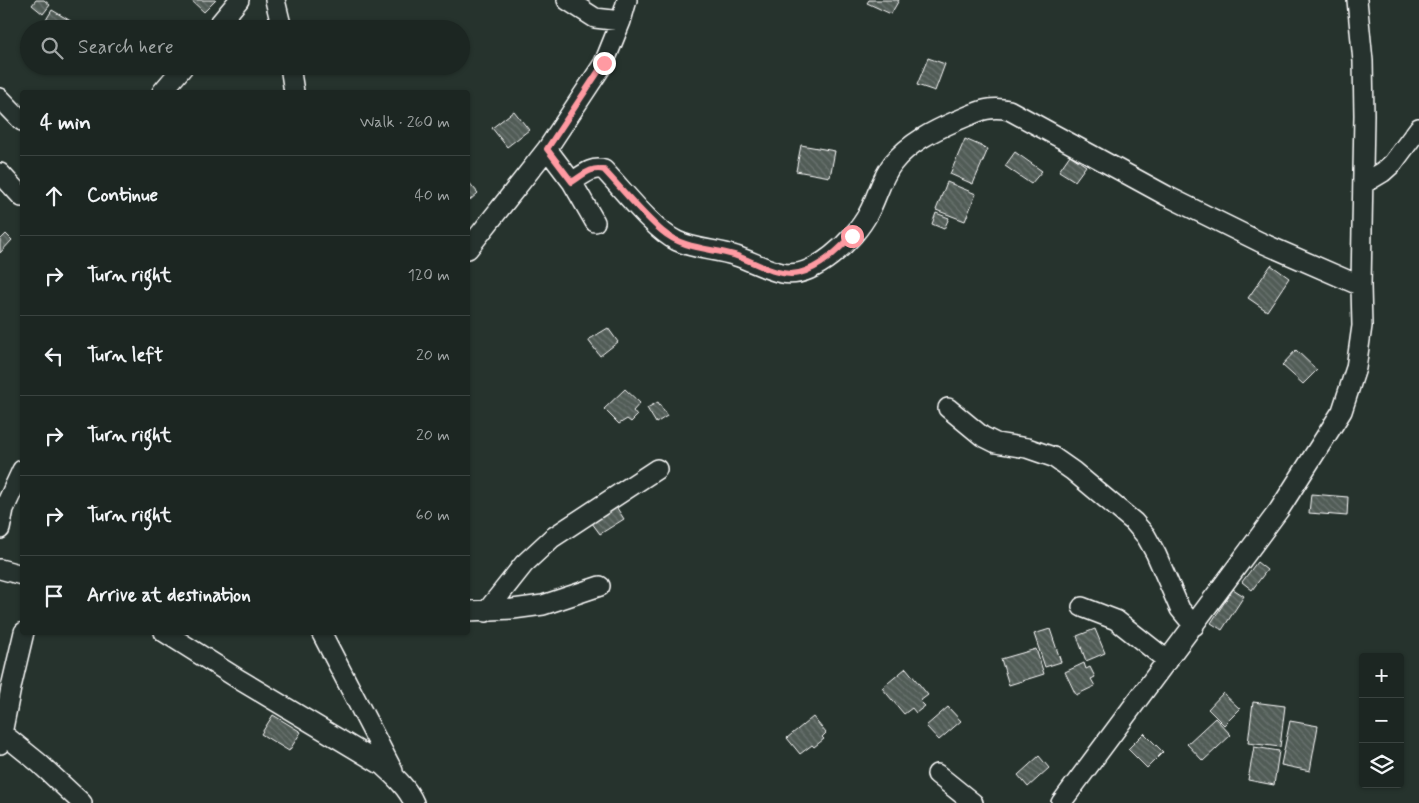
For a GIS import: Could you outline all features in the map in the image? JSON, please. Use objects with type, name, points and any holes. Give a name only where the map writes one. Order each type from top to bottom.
[{"type":"street","points":[[222,20],[239,0]]},
{"type":"street","points":[[275,0],[280,20]]},
{"type":"street","points":[[567,0],[596,18],[621,21]]},
{"type":"street","points":[[470,246],[547,149],[604,63],[621,21],[627,0]]},
{"type":"street","points":[[1061,803],[1279,510],[1342,411],[1356,368],[1362,326],[1364,115],[1363,61],[1357,0]]},
{"type":"street","points":[[164,90],[176,75]]},
{"type":"street","points":[[291,75],[294,90]]},
{"type":"street","points":[[0,98],[20,119]]},
{"type":"street","points":[[572,182],[593,169],[599,168],[604,170],[662,232],[677,241],[697,248],[733,255],[783,274],[799,273],[821,263],[837,252],[852,236],[868,215],[893,164],[910,147],[931,132],[978,112],[996,107],[1010,110],[1167,196],[1361,286]]},
{"type":"street","points":[[1363,184],[1383,172],[1393,163],[1419,128]]},
{"type":"street","points":[[547,149],[572,182],[595,222]]},
{"type":"street","points":[[0,173],[20,195]]},
{"type":"street","points":[[948,408],[982,436],[996,443],[1004,446],[1027,448],[1053,457],[1073,471],[1134,522],[1146,536],[1180,608],[1194,626]]},
{"type":"street","points":[[486,612],[524,564],[552,538],[657,469]]},
{"type":"street","points":[[0,529],[4,509],[20,474]]},
{"type":"street","points":[[0,569],[20,574]]},
{"type":"street","points":[[470,611],[486,612],[543,605],[600,586]]},
{"type":"street","points":[[1082,607],[1116,620],[1168,660]]},
{"type":"street","points":[[23,635],[1,741],[39,763],[82,803]]},
{"type":"street","points":[[169,635],[382,765],[398,779]]},
{"type":"street","points":[[326,635],[398,779],[414,803]]},
{"type":"street","points":[[937,774],[973,803]]},
{"type":"building","points":[[36,0],[44,0],[50,5],[43,14],[32,5]]},
{"type":"building","points":[[191,0],[216,0],[204,12]]},
{"type":"building","points":[[869,0],[899,0],[891,14],[867,3]]},
{"type":"building","points":[[52,10],[69,20],[46,20]]},
{"type":"building","points":[[928,58],[945,64],[935,91],[917,85]]},
{"type":"building","points":[[514,111],[529,130],[507,147],[492,128]]},
{"type":"building","points":[[965,139],[988,149],[973,184],[950,174]]},
{"type":"building","points":[[801,145],[835,151],[830,177],[796,171]]},
{"type":"building","points":[[1015,152],[1042,171],[1031,184],[1005,166]]},
{"type":"building","points":[[1070,155],[1086,166],[1075,181],[1059,171]]},
{"type":"building","points":[[947,182],[976,194],[965,221],[936,210]]},
{"type":"building","points":[[470,183],[478,193],[470,200]]},
{"type":"building","points":[[936,213],[949,218],[944,229],[932,224]]},
{"type":"building","points":[[6,234],[12,240],[0,253],[0,240]]},
{"type":"building","points":[[1271,265],[1289,278],[1267,311],[1248,298]]},
{"type":"building","points":[[608,328],[618,342],[600,356],[588,340]]},
{"type":"building","points":[[1296,350],[1317,370],[1303,384],[1282,365]]},
{"type":"building","points":[[625,389],[640,403],[633,411],[637,416],[631,422],[627,419],[619,424],[604,409]]},
{"type":"building","points":[[658,402],[667,416],[656,423],[647,408]]},
{"type":"building","points":[[1311,494],[1348,497],[1347,516],[1309,513]]},
{"type":"building","points":[[615,505],[624,519],[600,534],[589,519]]},
{"type":"building","points":[[1257,562],[1267,570],[1252,590],[1242,582]]},
{"type":"building","points":[[1233,589],[1244,596],[1222,630],[1211,623]]},
{"type":"building","points":[[1050,629],[1061,662],[1045,667],[1034,634]]},
{"type":"building","points":[[1095,629],[1105,653],[1086,661],[1077,636]]},
{"type":"building","points":[[1036,649],[1044,674],[1009,685],[1001,659]]},
{"type":"building","points":[[1084,663],[1086,669],[1090,667],[1095,677],[1091,679],[1095,686],[1076,695],[1065,672]]},
{"type":"building","points":[[906,668],[928,695],[920,701],[925,706],[916,713],[912,708],[904,714],[882,688]]},
{"type":"building","points":[[1223,693],[1240,709],[1224,725],[1208,709]]},
{"type":"building","points":[[1253,702],[1285,706],[1280,747],[1248,743]]},
{"type":"building","points":[[948,707],[961,721],[939,740],[926,726]]},
{"type":"building","points":[[273,715],[301,732],[289,751],[261,734]]},
{"type":"building","points":[[813,717],[826,733],[822,737],[824,739],[800,754],[787,738]]},
{"type":"building","points":[[1215,718],[1231,735],[1203,761],[1187,744]]},
{"type":"building","points":[[1290,721],[1318,726],[1310,771],[1281,765]]},
{"type":"building","points":[[1144,733],[1163,752],[1147,768],[1128,749]]},
{"type":"building","points":[[1254,747],[1279,751],[1274,785],[1248,780]]},
{"type":"building","points":[[1039,756],[1049,768],[1028,787],[1018,775]]},
{"type":"route","points":[[604,63],[547,149],[572,182],[593,169],[599,168],[604,170],[662,232],[677,241],[697,248],[733,255],[783,274],[799,273],[821,263],[837,252],[852,236]]}]
